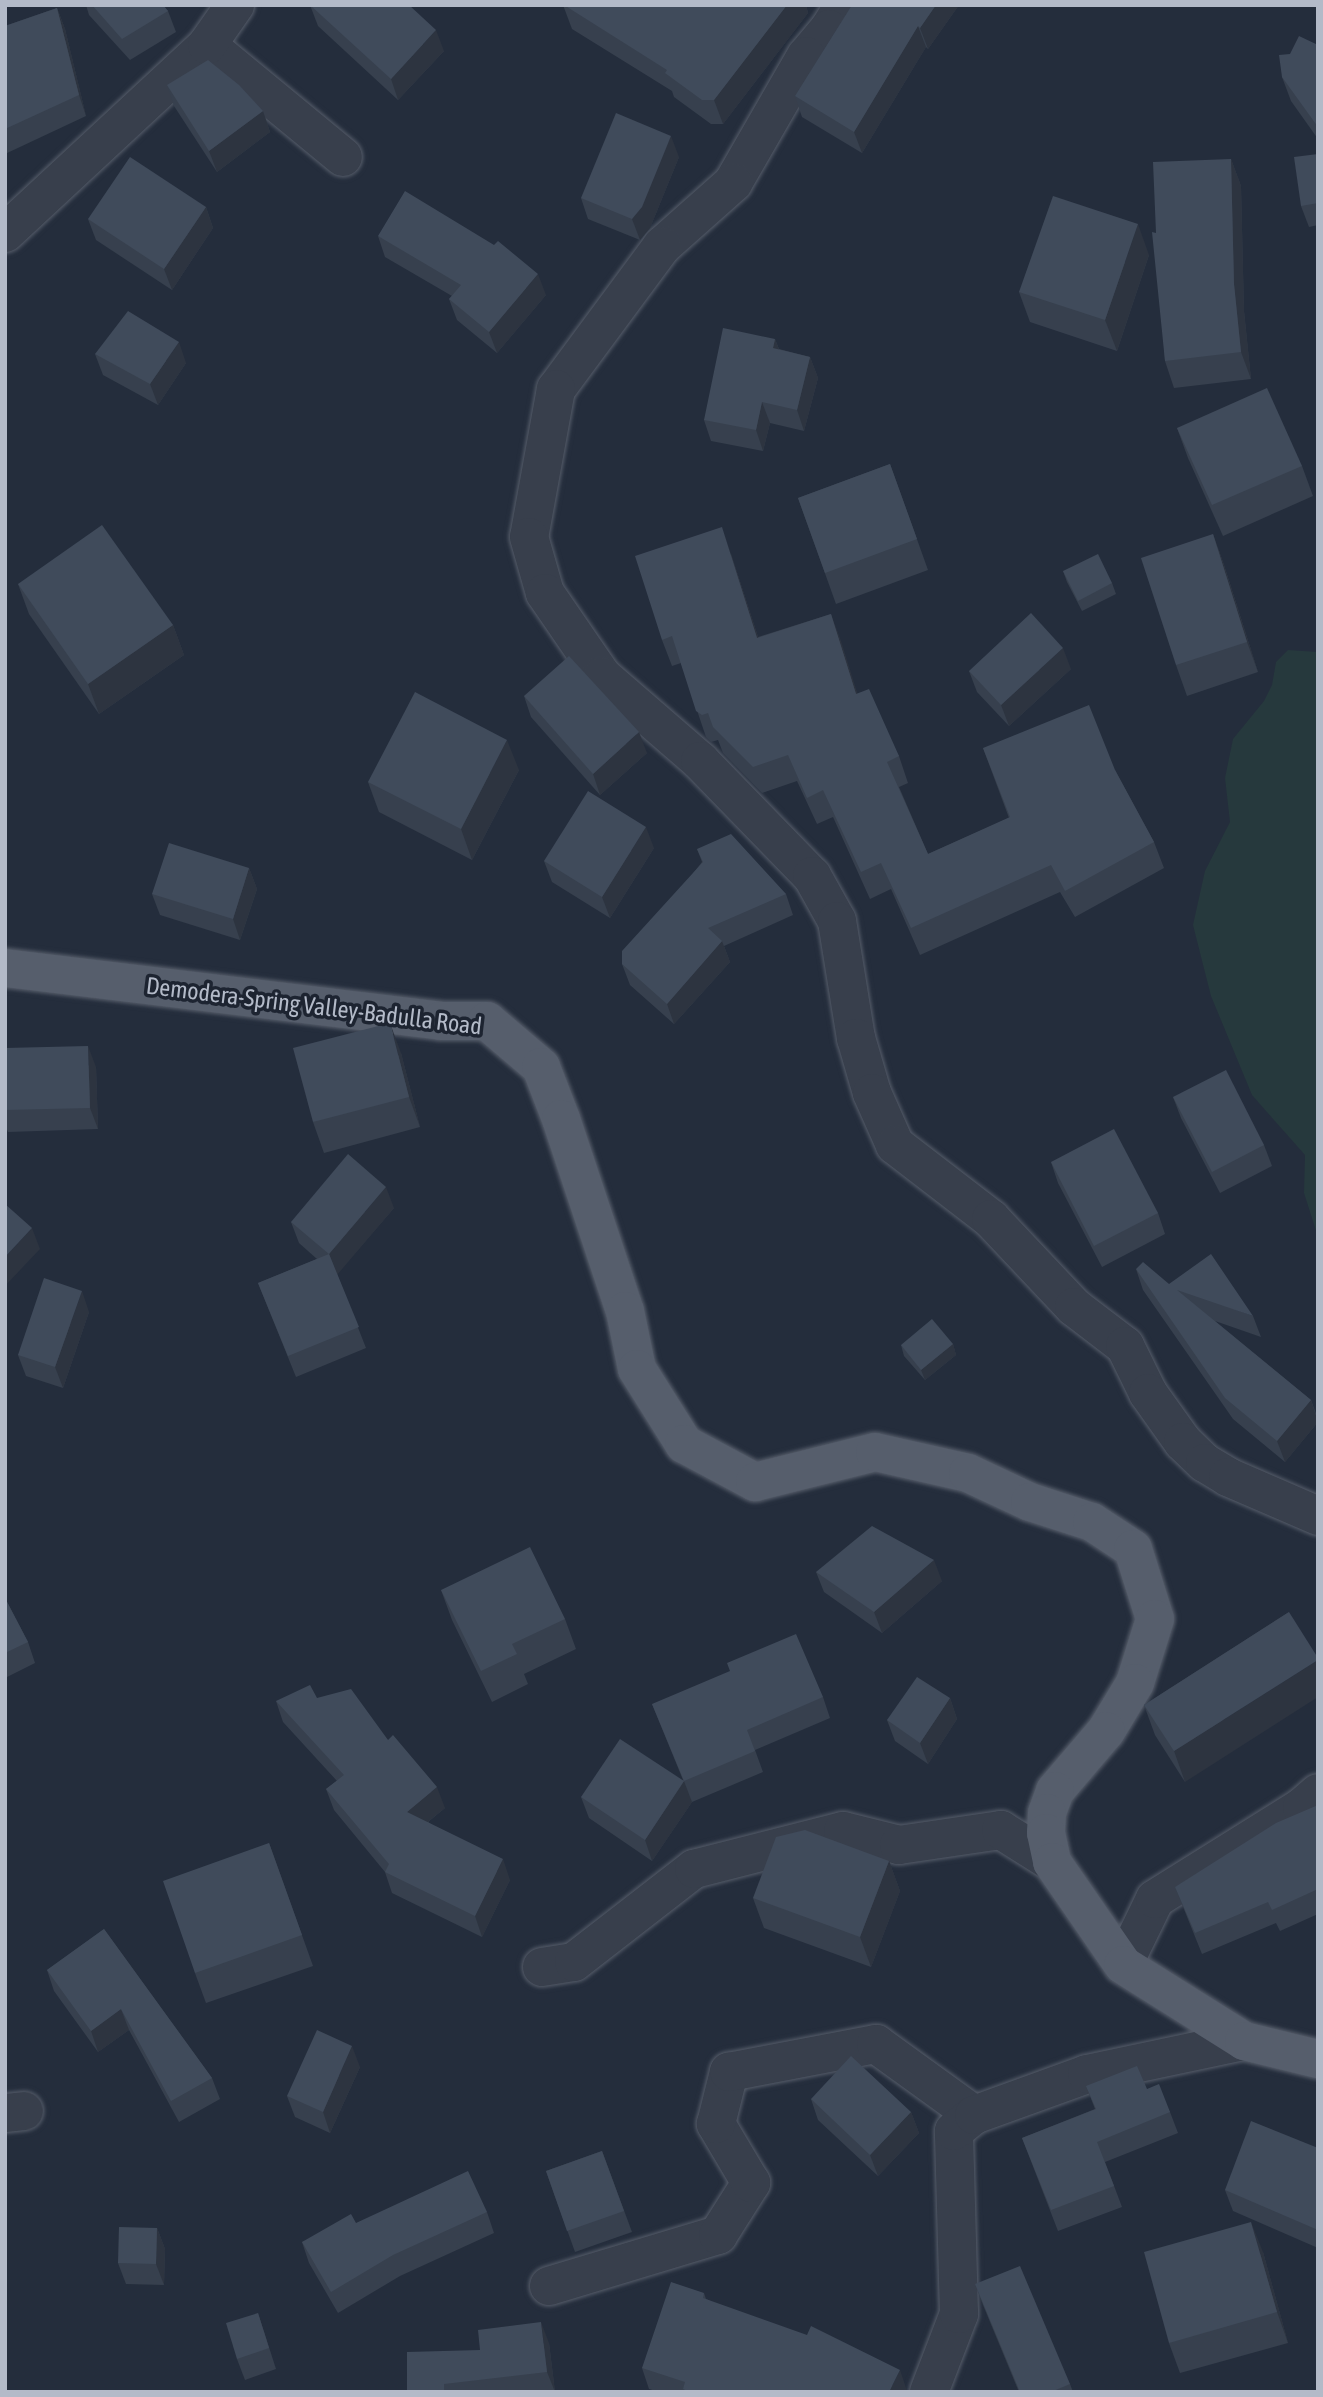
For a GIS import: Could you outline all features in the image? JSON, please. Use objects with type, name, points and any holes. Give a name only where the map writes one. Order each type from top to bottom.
[{"type":"main road","name":"Demodera-Spring Valley-Badulla Road","points":[[5,968],[440,1021],[486,1021],[541,1067],[625,1311],[637,1368],[684,1444],[755,1482],[874,1452],[968,1474],[1030,1502],[1092,1521],[1133,1549],[1156,1619],[1135,1683],[1106,1731],[1055,1791],[1047,1813],[1045,1833],[1052,1862],[1123,1965],[1244,2041],[1318,2059]]},
{"type":"lane","points":[[5,233],[207,45],[235,5]]},
{"type":"lane","points":[[844,5],[830,29],[806,56],[733,183],[662,246],[556,389],[528,537],[545,593],[602,676],[700,761],[812,876],[837,921],[856,1038],[872,1093],[895,1145],[991,1219],[1074,1307],[1125,1346],[1148,1393],[1183,1442],[1205,1463],[1228,1477],[1318,1516]]},
{"type":"lane","points":[[207,45],[343,157]]},
{"type":"lane","points":[[1123,1965],[1155,1899],[1302,1807],[1318,1793]]},
{"type":"lane","points":[[542,1968],[574,1962],[694,1869],[843,1831],[899,1845],[1001,1830],[1052,1862]]},
{"type":"lane","points":[[929,2392],[959,2314],[954,2131],[974,2116],[1087,2074],[1244,2041]]},
{"type":"lane","points":[[549,2286],[718,2235],[751,2183],[716,2124],[729,2072],[876,2043],[974,2116]]},
{"type":"green space","points":[[1288,650],[1318,652],[1318,1237],[1304,1193],[1305,1155],[1252,1095],[1211,996],[1193,925],[1205,871],[1230,822],[1225,778],[1233,739],[1264,701],[1272,685],[1276,662]]},
{"type":"building","points":[[92,5],[163,5],[168,11],[122,39]]},
{"type":"building","points":[[310,5],[409,5],[436,30],[391,79]]},
{"type":"building","points":[[564,5],[787,5],[714,100],[702,100],[665,73],[667,70]]},
{"type":"building","points":[[852,5],[936,5],[920,28],[918,26],[854,132],[795,96]]},
{"type":"building","points":[[57,8],[79,95],[5,129],[5,26]]},
{"type":"building","points":[[1299,36],[1318,45],[1318,127],[1282,77],[1279,55],[1290,54]]},
{"type":"building","points":[[208,60],[239,85],[263,111],[209,151],[167,85]]},
{"type":"building","points":[[616,113],[671,136],[642,207],[632,219],[581,198]]},
{"type":"building","points":[[1318,154],[1318,203],[1301,206],[1294,157]]},
{"type":"building","points":[[130,157],[206,207],[164,269],[88,219]]},
{"type":"building","points":[[1231,159],[1234,284],[1241,352],[1165,361],[1152,232],[1156,233],[1153,162]]},
{"type":"building","points":[[405,191],[494,245],[498,241],[538,274],[489,332],[449,299],[461,285],[378,236]]},
{"type":"building","points":[[1053,196],[1138,224],[1105,320],[1019,292]]},
{"type":"building","points":[[128,311],[179,342],[150,384],[95,354]]},
{"type":"building","points":[[723,328],[775,339],[773,348],[810,357],[797,410],[762,402],[756,430],[704,420]]},
{"type":"building","points":[[1267,388],[1302,466],[1212,505],[1177,428]]},
{"type":"building","points":[[890,464],[917,539],[825,573],[798,498]]},
{"type":"building","points":[[102,525],[173,625],[88,684],[18,584]]},
{"type":"building","points":[[722,527],[757,638],[831,614],[856,694],[869,689],[899,756],[887,762],[928,854],[1010,817],[983,748],[1089,705],[1115,770],[1154,842],[1065,891],[1051,865],[911,928],[881,863],[861,872],[823,790],[807,798],[788,755],[753,767],[713,727],[708,713],[702,715],[696,711],[672,636],[662,640],[635,556]]},
{"type":"building","points":[[1213,534],[1247,642],[1176,665],[1141,558]]},
{"type":"building","points":[[1098,554],[1112,583],[1078,601],[1063,571]]},
{"type":"building","points":[[1031,613],[1063,648],[1001,705],[969,671]]},
{"type":"building","points":[[569,656],[639,732],[593,774],[524,696]]},
{"type":"building","points":[[415,692],[507,740],[461,829],[368,782]]},
{"type":"building","points":[[588,791],[646,827],[602,897],[544,861]]},
{"type":"building","points":[[731,834],[786,894],[708,928],[722,941],[667,1004],[622,964],[622,951],[703,862],[697,849]]},
{"type":"building","points":[[169,843],[249,868],[233,919],[152,894]]},
{"type":"building","points":[[390,1023],[409,1097],[313,1122],[293,1048]]},
{"type":"building","points":[[88,1046],[90,1108],[5,1110],[5,1048]]},
{"type":"building","points":[[1226,1070],[1264,1145],[1212,1172],[1173,1097]]},
{"type":"building","points":[[1114,1129],[1158,1213],[1094,1246],[1051,1162]]},
{"type":"building","points":[[348,1154],[386,1187],[329,1254],[291,1222]]},
{"type":"building","points":[[5,1204],[32,1228],[5,1257]]},
{"type":"building","points":[[329,1254],[359,1327],[288,1356],[258,1283]]},
{"type":"building","points":[[1211,1254],[1253,1316],[1177,1290],[1311,1400],[1277,1441],[1225,1398],[1136,1269],[1143,1262],[1169,1284]]},
{"type":"building","points":[[44,1278],[82,1291],[55,1367],[18,1355]]},
{"type":"building","points":[[932,1319],[953,1344],[921,1370],[901,1345]]},
{"type":"building","points":[[872,1526],[934,1560],[874,1612],[816,1572]]},
{"type":"building","points":[[530,1547],[565,1619],[512,1644],[517,1654],[481,1671],[441,1590]]},
{"type":"building","points":[[5,1598],[28,1642],[5,1653]]},
{"type":"building","points":[[1289,1612],[1318,1660],[1174,1751],[1144,1705]]},
{"type":"building","points":[[796,1634],[823,1697],[747,1730],[755,1751],[684,1781],[652,1704],[730,1671],[727,1663]]},
{"type":"building","points":[[917,1677],[950,1698],[920,1743],[887,1720]]},
{"type":"building","points":[[310,1685],[317,1698],[351,1689],[388,1740],[393,1735],[437,1787],[407,1812],[503,1859],[475,1916],[385,1872],[389,1864],[326,1789],[344,1775],[276,1701]]},
{"type":"building","points":[[620,1739],[684,1781],[645,1840],[581,1797]]},
{"type":"building","points":[[1318,1805],[1318,1889],[1272,1910],[1268,1902],[1195,1933],[1175,1887],[1276,1823]]},
{"type":"building","points":[[805,1830],[889,1861],[860,1937],[753,1898],[776,1837]]},
{"type":"building","points":[[269,1843],[302,1935],[195,1973],[163,1881]]},
{"type":"building","points":[[104,1929],[212,2078],[171,2101],[121,2009],[91,2031],[47,1970]]},
{"type":"building","points":[[317,2030],[352,2046],[323,2112],[287,2096]]},
{"type":"building","points":[[851,2056],[911,2112],[870,2155],[811,2099]]},
{"type":"building","points":[[1137,2066],[1147,2089],[1159,2084],[1170,2112],[1097,2142],[1114,2186],[1051,2210],[1022,2138],[1096,2109],[1086,2086]]},
{"type":"building","points":[[1251,2121],[1318,2148],[1318,2230],[1225,2190]]},
{"type":"building","points":[[602,2151],[624,2211],[567,2231],[546,2171]]},
{"type":"building","points":[[468,2171],[487,2212],[393,2255],[331,2292],[302,2242],[351,2214],[356,2223]]},
{"type":"building","points":[[1251,2222],[1277,2312],[1169,2343],[1144,2252]]},
{"type":"building","points":[[119,2227],[157,2228],[156,2264],[118,2263]]},
{"type":"building","points":[[1020,2266],[1070,2384],[1051,2392],[1020,2392],[975,2284]]},
{"type":"building","points":[[671,2282],[704,2293],[703,2298],[807,2335],[811,2326],[900,2370],[889,2392],[690,2392],[683,2389],[685,2382],[642,2368]]},
{"type":"building","points":[[258,2313],[269,2348],[237,2359],[226,2323]]},
{"type":"building","points":[[541,2322],[547,2372],[444,2384],[444,2392],[407,2392],[407,2352],[480,2350],[478,2330]]}]
